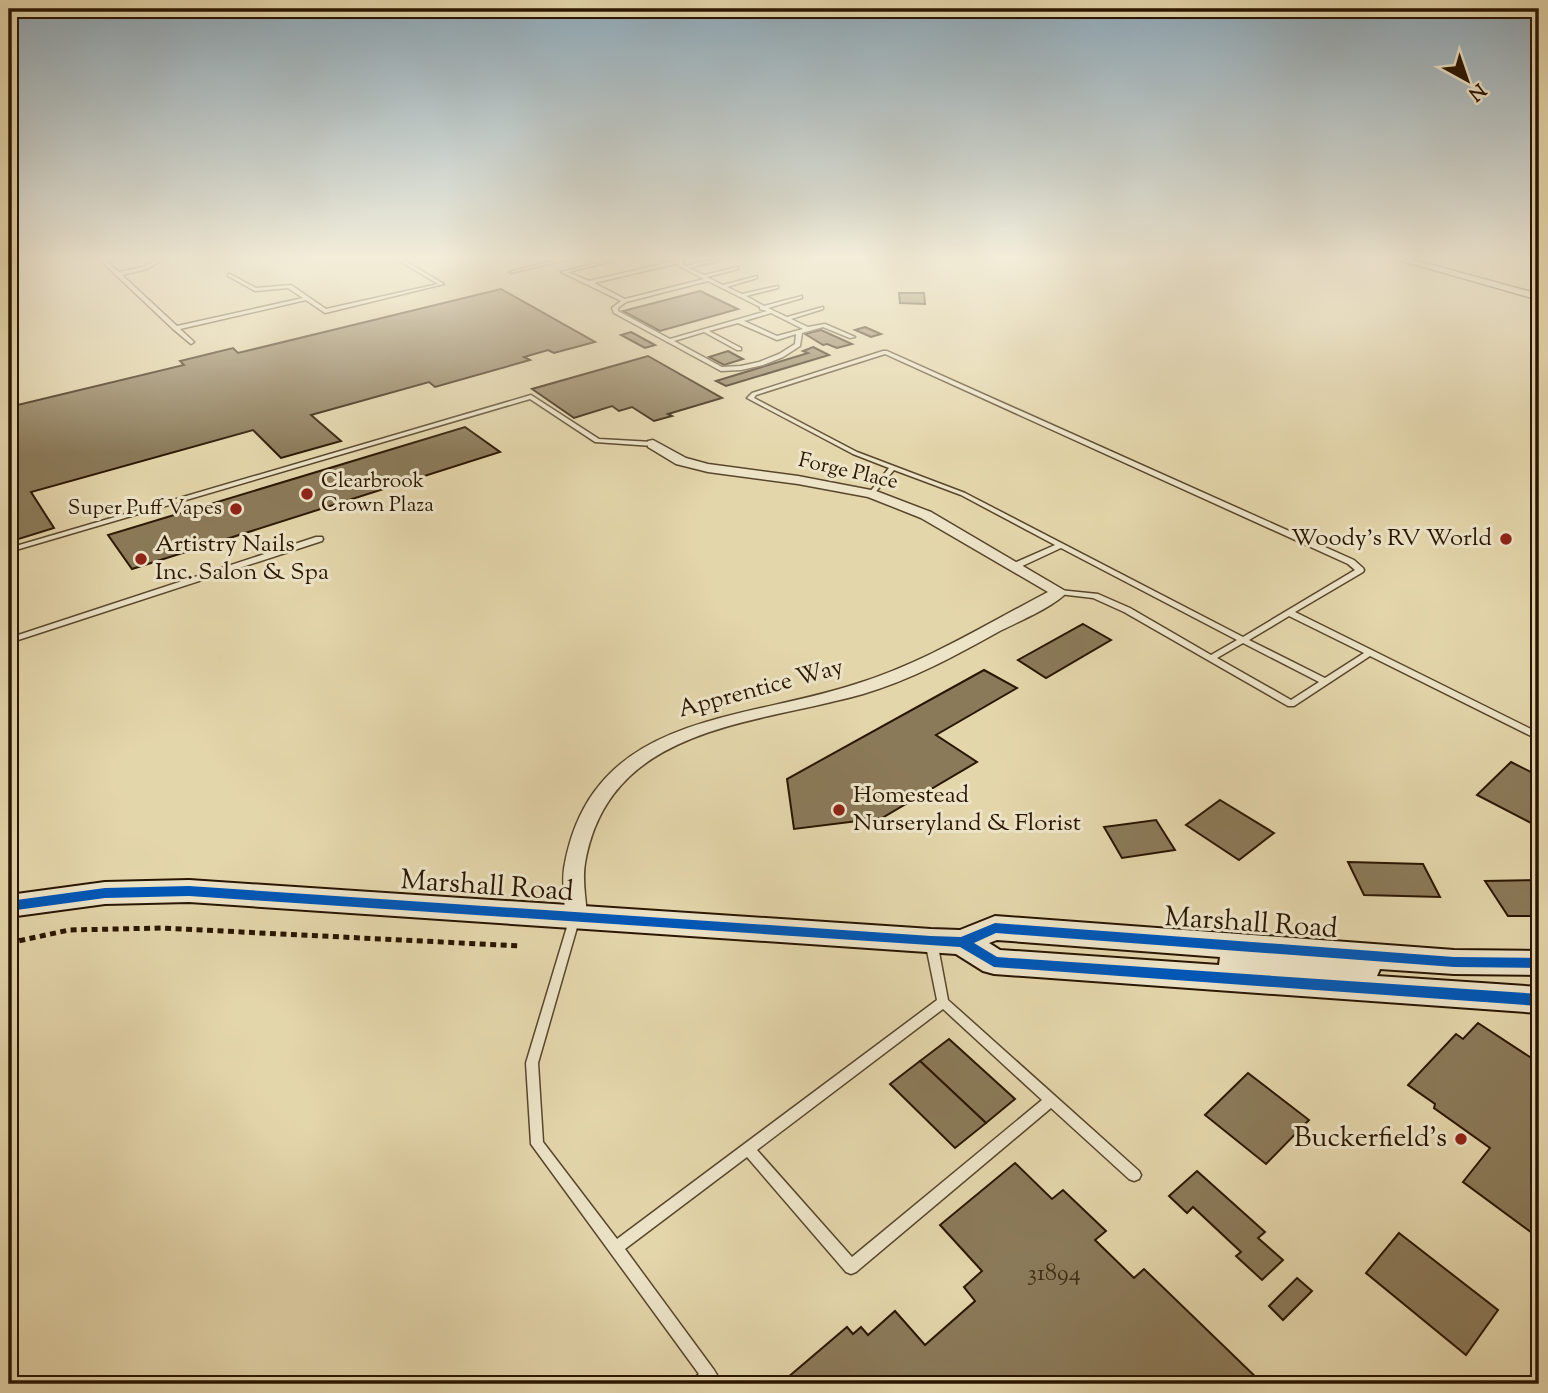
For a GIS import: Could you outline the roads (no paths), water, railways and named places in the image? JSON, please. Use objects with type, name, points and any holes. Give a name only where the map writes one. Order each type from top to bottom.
[{"type":"main road","name":"Marshall Road","points":[[9,906],[105,893],[189,891],[962,943],[994,962],[1539,1000]]},
{"type":"main road","name":"Marshall Road","points":[[962,943],[995,928],[1454,962],[1539,963]]},
{"type":"main road","points":[[1222,979],[1219,968],[1224,962],[1330,970],[1454,962]]},
{"type":"street","name":"Forge Place","points":[[653,444],[681,461],[708,468],[798,480],[871,494],[926,515],[1059,592]]},
{"type":"street","name":"Apprentice Way","points":[[576,916],[575,864],[579,845],[595,800],[623,767],[665,740],[698,729],[835,696],[903,674],[1059,592]]},
{"type":"lane","points":[[170,323],[191,342]]},
{"type":"lane","points":[[175,328],[198,323]]},
{"type":"lane","points":[[636,323],[721,369],[739,369],[790,351],[798,345],[799,332]]},
{"type":"lane","points":[[668,341],[731,323]]},
{"type":"lane","points":[[743,323],[777,338],[823,325],[852,337]]},
{"type":"lane","points":[[794,323],[807,329]]},
{"type":"lane","points":[[705,331],[739,349]]},
{"type":"lane","points":[[1211,658],[1243,639],[1290,613],[1360,570],[885,352],[750,396],[751,400],[855,453],[963,494],[1243,639],[1325,682]]},
{"type":"lane","points":[[9,550],[531,397],[597,441],[653,444]]},
{"type":"lane","points":[[871,494],[892,469]]},
{"type":"lane","points":[[9,641],[319,539]]},
{"type":"lane","points":[[1015,566],[1061,545]]},
{"type":"lane","points":[[1059,592],[1095,596],[1116,606],[1291,704],[1370,653]]},
{"type":"lane","points":[[1290,613],[1539,737]]},
{"type":"lane","points":[[576,916],[532,1063],[537,1144],[709,1376],[698,1384]]},
{"type":"lane","points":[[931,941],[943,1002],[1134,1175]]},
{"type":"lane","points":[[616,1248],[943,1002]]},
{"type":"lane","points":[[748,1149],[851,1267],[1051,1100]]},
{"type":"place","name":"Clearbrook Crown Plaza","points":[[307,494]]},
{"type":"place","name":"Super Puff Vapes","points":[[236,509]]},
{"type":"place","name":"Woody's RV World","points":[[1506,539]]},
{"type":"place","name":"Artistry Nails Inc. Salon & Spa","points":[[141,559]]},
{"type":"place","name":"Homestead Nurseryland & Florist","points":[[839,810]]},
{"type":"place","name":"Buckerfield's","points":[[1461,1139]]}]
